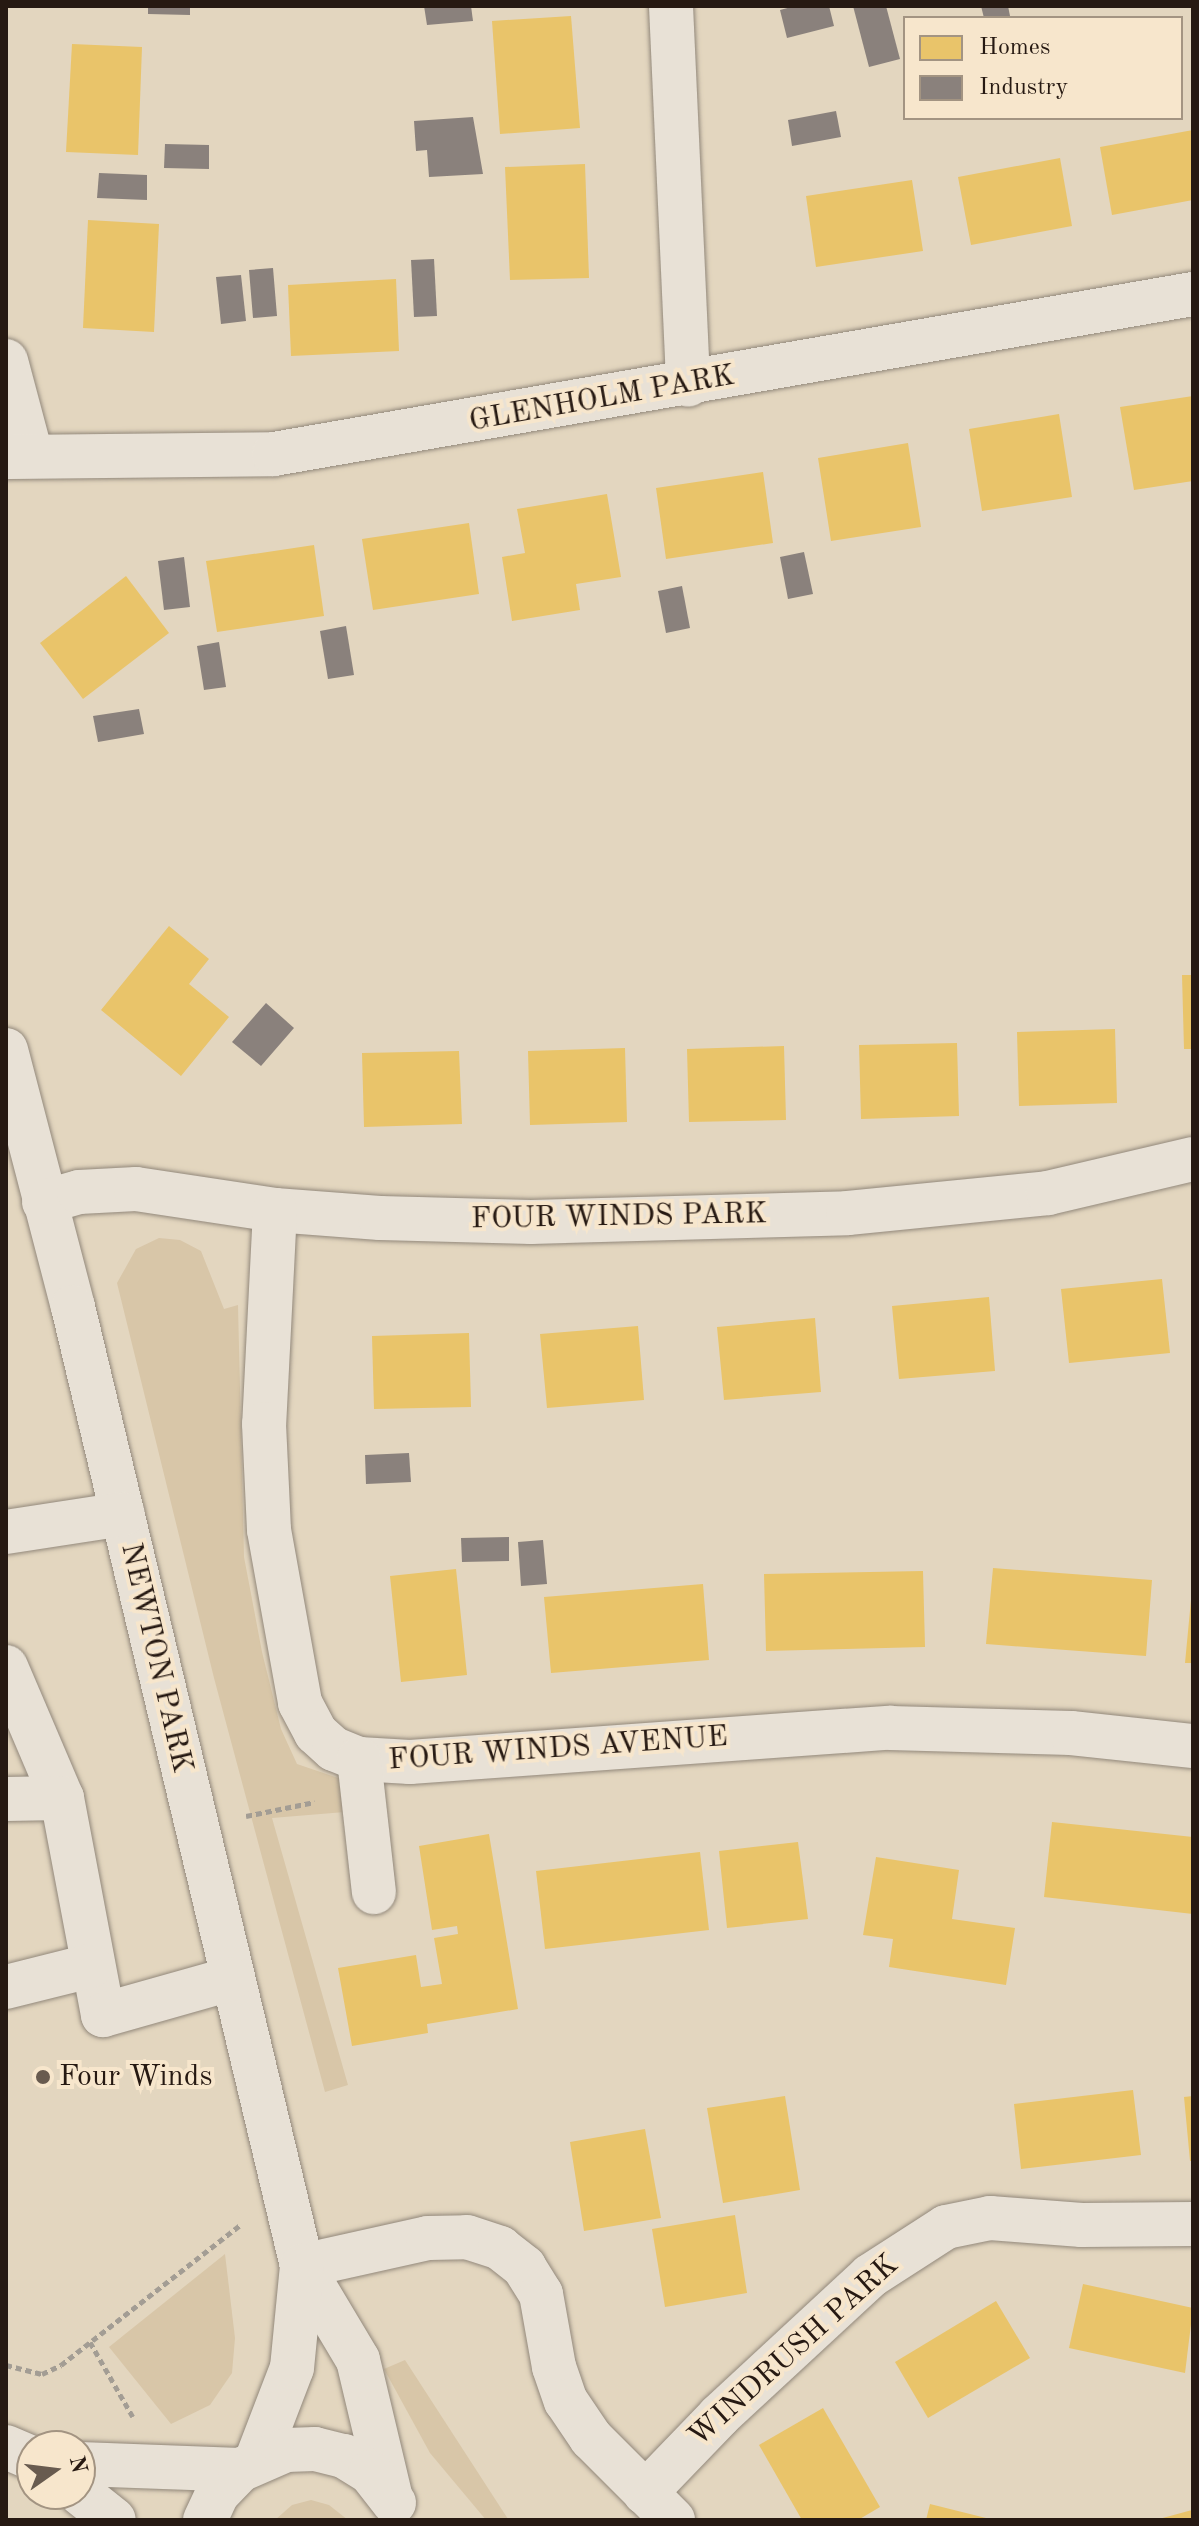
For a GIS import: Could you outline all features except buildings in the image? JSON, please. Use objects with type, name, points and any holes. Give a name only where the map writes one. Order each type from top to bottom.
[{"type":"street","points":[[671,6],[688,385]]},
{"type":"street","name":"GLENHOLM PARK","points":[[18,456],[274,454],[688,385],[1193,294]]},
{"type":"street","points":[[6,361],[18,456]]},
{"type":"street","name":"NEWTON PARK","points":[[6,1050],[123,1514],[282,2192],[302,2266],[358,2360],[396,2507]]},
{"type":"street","name":"FOUR WINDS PARK","points":[[44,1202],[79,1192],[136,1189],[275,1210],[531,1222],[848,1213],[1048,1193],[1193,1159]]},
{"type":"street","name":"FOUR WINDS AVENUE","points":[[275,1210],[264,1424],[269,1530],[287,1649],[300,1703],[316,1733],[334,1749],[359,1759],[410,1762],[890,1728],[1023,1730],[1193,1746]]},
{"type":"street","points":[[6,1532],[123,1514]]},
{"type":"street","points":[[6,1667],[62,1798],[90,1966],[103,2015],[230,1979]]},
{"type":"street","points":[[359,1759],[374,1892]]},
{"type":"street","points":[[6,1799],[62,1798]]},
{"type":"street","points":[[6,1987],[90,1966]]},
{"type":"street","name":"WINDRUSH PARK","points":[[659,2506],[846,2296],[914,2243],[946,2227],[990,2218],[1082,2225],[1193,2224]]},
{"type":"street","points":[[302,2266],[428,2238],[467,2237],[500,2248],[524,2267],[541,2294],[554,2367],[566,2401],[591,2438],[659,2506]]},
{"type":"street","name":"NEWTON PARK","points":[[205,2520],[217,2494],[249,2464],[292,2368],[302,2266]]},
{"type":"street","points":[[96,2464],[249,2464],[301,2449],[344,2456],[370,2472],[396,2507]]},
{"type":"street","points":[[96,2506],[114,2520]]},
{"type":"path","points":[[242,1816],[329,1800],[359,1759]]},
{"type":"path","points":[[6,2365],[42,2374],[90,2342],[282,2192]]},
{"type":"path","points":[[90,2342],[134,2412],[132,2422]]},
{"type":"shaded area","points":[[159,1238],[180,1240],[201,1251],[224,1309],[238,1305],[244,1557],[262,1652],[281,1729],[297,1764],[341,1779],[345,1812],[272,1818],[348,2085],[325,2092],[214,1678],[117,1283],[136,1249]]},
{"type":"shaded area","points":[[225,2254],[235,2338],[232,2373],[210,2405],[171,2424],[109,2347]]},
{"type":"shaded area","points":[[405,2360],[507,2520],[486,2520],[430,2453],[384,2369]]},
{"type":"shaded area","points":[[311,2500],[329,2505],[348,2520],[275,2520],[292,2505]]},
{"type":"place","name":"Four Winds","points":[[43,2077]]}]
